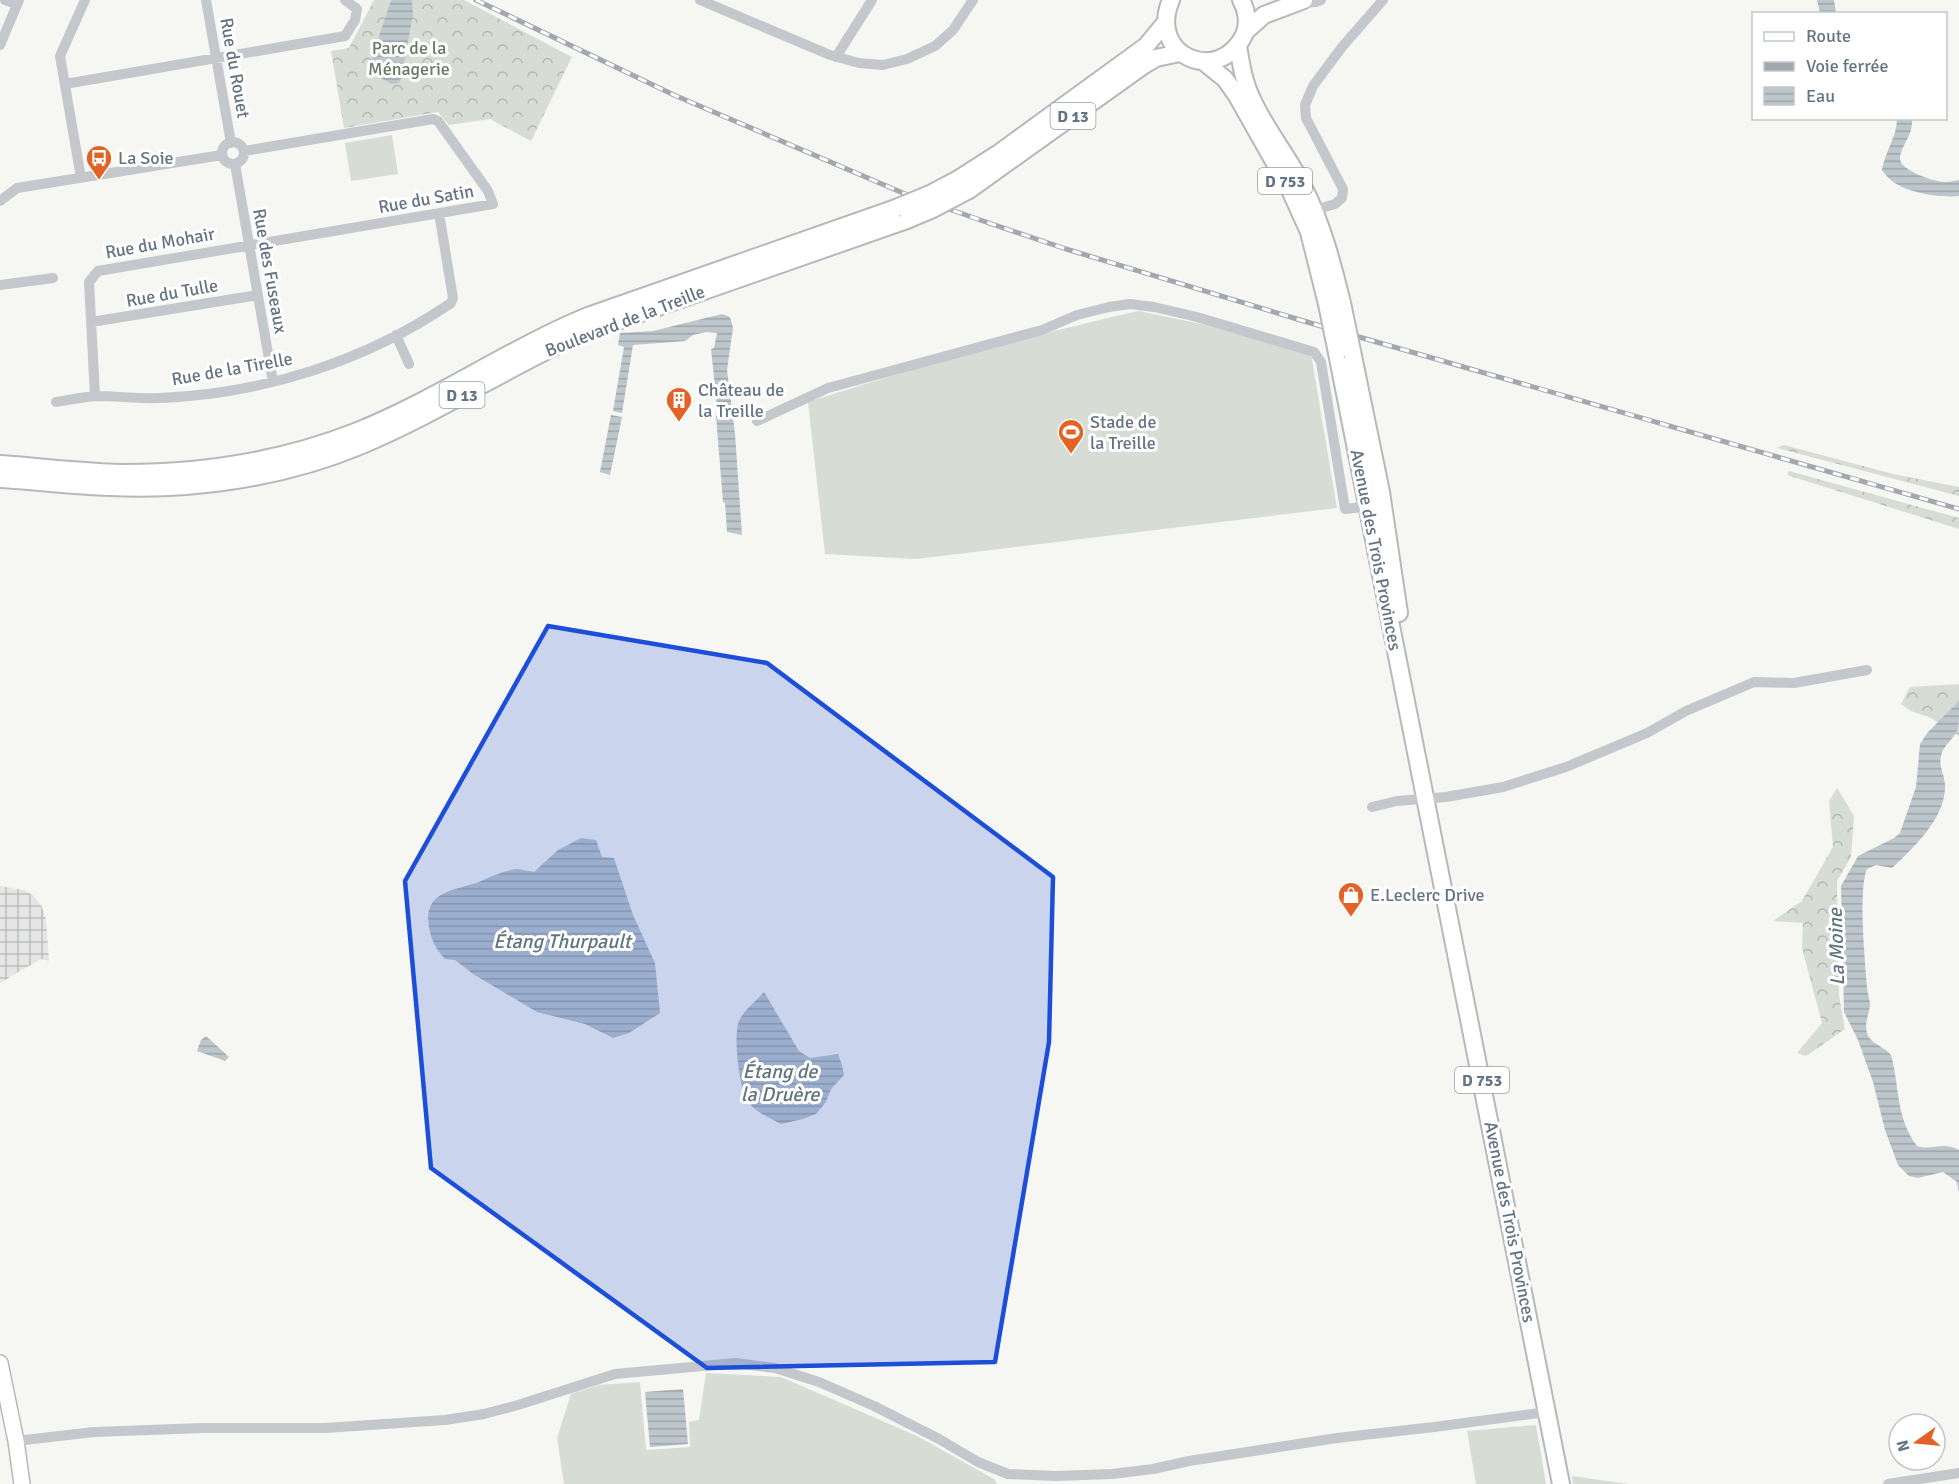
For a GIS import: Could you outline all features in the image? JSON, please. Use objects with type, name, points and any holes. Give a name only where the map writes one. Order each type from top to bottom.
[{"type":"main road","points":[[1172,0],[1165,23],[1170,39],[1180,53],[1204,62],[1218,59],[1242,39],[1264,15],[1301,1]]},
{"type":"main road","points":[[1241,0],[1247,17],[1242,39]]},
{"type":"main road","name":"Boulevard de la Treille","points":[[0,464],[121,473],[174,472],[231,466],[320,445],[408,408],[542,336],[580,320],[902,214],[933,209],[999,153],[1146,46],[1165,23]]},
{"type":"main road","name":"D 753","points":[[1242,39],[1242,70],[1251,99],[1302,184],[1315,210],[1327,244],[1345,355]]},
{"type":"main road","name":"Boulevard de la Treille","points":[[965,184],[1144,65],[1156,58],[1180,53]]},
{"type":"main road","name":"D 753","points":[[1204,62],[1225,79],[1237,96],[1290,190],[1309,232],[1335,304]]},
{"type":"main road","name":"Boulevard de la Treille","points":[[0,479],[108,487],[175,487],[242,479],[305,464],[341,453],[390,433],[548,349],[581,334],[902,214]]},
{"type":"main road","name":"Avenue des Trois Provinces","points":[[1345,355],[1381,492],[1416,748]]},
{"type":"main road","name":"Avenue des Trois Provinces","points":[[1345,355],[1367,507],[1561,1484]]},
{"type":"main road","points":[[0,1363],[22,1484]]},
{"type":"street","points":[[0,45],[18,2],[5,0]]},
{"type":"street","points":[[81,178],[60,56],[85,0]]},
{"type":"street","name":"Rue du Rouet","points":[[206,0],[231,142]]},
{"type":"street","points":[[65,84],[345,36],[355,20],[357,9],[345,0]]},
{"type":"street","points":[[700,0],[836,57],[860,63],[883,65],[917,55],[945,39],[973,0]]},
{"type":"street","points":[[836,57],[872,0]]},
{"type":"street","points":[[1301,1],[1321,0]]},
{"type":"street","points":[[1315,210],[1335,204],[1342,198],[1343,189],[1306,118],[1305,105],[1313,86],[1342,47],[1383,0]]},
{"type":"street","name":"Rue du Satin","points":[[244,151],[433,119],[438,121],[483,184],[493,204],[249,245]]},
{"type":"street","name":"Rue du Rouet","points":[[231,142],[240,145],[244,151]]},
{"type":"street","name":"Rue du Rouet","points":[[222,155],[223,149],[231,142]]},
{"type":"street","points":[[0,201],[17,188],[222,155],[225,162],[235,164],[243,158],[244,151]]},
{"type":"street","name":"Rue des Fuseaux","points":[[235,164],[273,382]]},
{"type":"street","name":"Rue de la Tirelle","points":[[56,402],[95,396],[159,398],[228,391],[273,382],[327,367],[396,335],[451,303],[453,298],[439,213]]},
{"type":"street","name":"Rue du Mohair","points":[[95,396],[89,282],[98,271],[249,245]]},
{"type":"street","points":[[0,285],[53,278]]},
{"type":"street","name":"Rue du Tulle","points":[[91,322],[258,295]]},
{"type":"street","points":[[757,422],[828,388],[1042,330],[1077,315],[1101,308],[1130,304],[1197,317],[1314,352],[1321,363],[1345,509],[1376,505],[1381,492]]},
{"type":"street","points":[[396,335],[409,364]]},
{"type":"street","points":[[1372,807],[1503,787],[1566,766],[1647,732],[1686,711],[1754,682],[1794,683],[1867,670]]},
{"type":"street","points":[[16,1441],[103,1431],[325,1428],[445,1420],[484,1414],[518,1405],[615,1374],[735,1364],[775,1368],[819,1382],[874,1406],[978,1462],[1008,1474],[1055,1476],[1122,1473],[1337,1438],[1547,1412]]},
{"type":"street","points":[[1888,1484],[1959,1473]]},
{"type":"highlighted area","points":[[548,626],[767,663],[1053,877],[1049,1042],[995,1362],[707,1368],[431,1168],[405,881]]},
{"type":"shaded area","points":[[0,886],[24,890],[34,896],[42,907],[46,920],[49,961],[41,959],[0,983]]},
{"type":"green space","name":"Parc de la Ménagerie","points":[[374,0],[464,0],[572,57],[531,141],[490,119],[449,125],[438,112],[344,128],[331,51],[349,48]]},
{"type":"green space","points":[[392,135],[398,174],[351,181],[345,143]]},
{"type":"green space","name":"Stade de la Treille","points":[[1138,311],[1207,325],[1311,354],[1337,508],[916,559],[825,554],[808,402],[972,353]]},
{"type":"green space","points":[[1784,445],[1893,474],[1959,487],[1959,496],[1777,448]]},
{"type":"green space","points":[[1789,471],[1959,518],[1959,529],[1787,475]]},
{"type":"green space","points":[[1959,684],[1959,736],[1931,718],[1911,711],[1901,704],[1910,687]]},
{"type":"green space","points":[[1837,788],[1854,816],[1851,857],[1837,881],[1839,996],[1845,1029],[1806,1056],[1797,1053],[1822,1023],[1802,948],[1803,923],[1773,921],[1802,901],[1833,847],[1829,801]]},
{"type":"green space","points":[[706,1373],[781,1377],[917,1436],[994,1479],[997,1484],[564,1484],[557,1438],[571,1394],[599,1385],[640,1382],[646,1450],[690,1447],[689,1422],[699,1420]]},
{"type":"green space","points":[[1536,1425],[1546,1484],[1476,1484],[1467,1431]]},
{"type":"green space","points":[[1572,1476],[1628,1484],[1573,1484]]},
{"type":"water","points":[[391,0],[412,0],[413,15],[401,78],[399,83],[391,84],[374,74],[370,63]]},
{"type":"water","points":[[1817,0],[1834,0],[1836,12],[1820,12]]},
{"type":"water","points":[[1897,120],[1912,120],[1911,131],[1901,154],[1901,163],[1918,175],[1933,180],[1945,182],[1959,180],[1959,196],[1915,192],[1898,185],[1885,174],[1882,170]]},
{"type":"water","points":[[722,314],[730,317],[733,328],[727,370],[735,434],[742,535],[727,532],[725,503],[723,502],[716,416],[718,415],[711,349],[714,348],[717,333],[706,332],[693,335],[685,341],[633,345],[622,413],[613,411],[624,347],[618,345],[620,333],[653,331]]},
{"type":"water","points":[[611,415],[622,417],[610,475],[600,472]]},
{"type":"water","points":[[1959,701],[1958,729],[1941,756],[1940,764],[1945,788],[1939,811],[1926,832],[1892,868],[1876,865],[1867,869],[1864,879],[1863,909],[1867,989],[1870,1005],[1866,1023],[1867,1033],[1871,1040],[1891,1055],[1901,1112],[1917,1146],[1948,1146],[1959,1150],[1959,1193],[1957,1182],[1943,1172],[1918,1178],[1909,1176],[1898,1165],[1885,1130],[1873,1082],[1858,1040],[1844,1012],[1841,886],[1858,856],[1900,833],[1916,787],[1920,744],[1928,732]]},
{"type":"water","name":"Étang Thurpault","points":[[581,838],[596,840],[602,857],[614,858],[633,915],[655,963],[660,1013],[629,1033],[613,1038],[585,1024],[537,1012],[473,974],[455,960],[445,959],[434,944],[429,927],[430,907],[440,895],[511,870],[534,872],[558,850]]},
{"type":"water","name":"Étang de la Druère","points":[[764,992],[799,1051],[810,1058],[838,1054],[844,1075],[831,1089],[826,1102],[816,1114],[781,1124],[757,1111],[747,1100],[738,1061],[737,1028],[739,1021]]},
{"type":"water","points":[[206,1036],[229,1057],[225,1061],[197,1051],[201,1040]]},
{"type":"water","points":[[683,1389],[688,1444],[650,1447],[645,1392]]},
{"type":"railway","points":[[476,0],[674,95],[903,193],[986,222],[1066,249],[1307,322],[1959,509]]},
{"type":"place","name":"La Soie","points":[[99,181]]},
{"type":"place","name":"Château de la Treille","points":[[679,423]]},
{"type":"place","name":"Stade de la Treille","points":[[1071,455]]},
{"type":"place","name":"E.Leclerc Drive","points":[[1351,918]]},
{"type":"water label","name":"La Moine","points":[[1836,947]]}]
